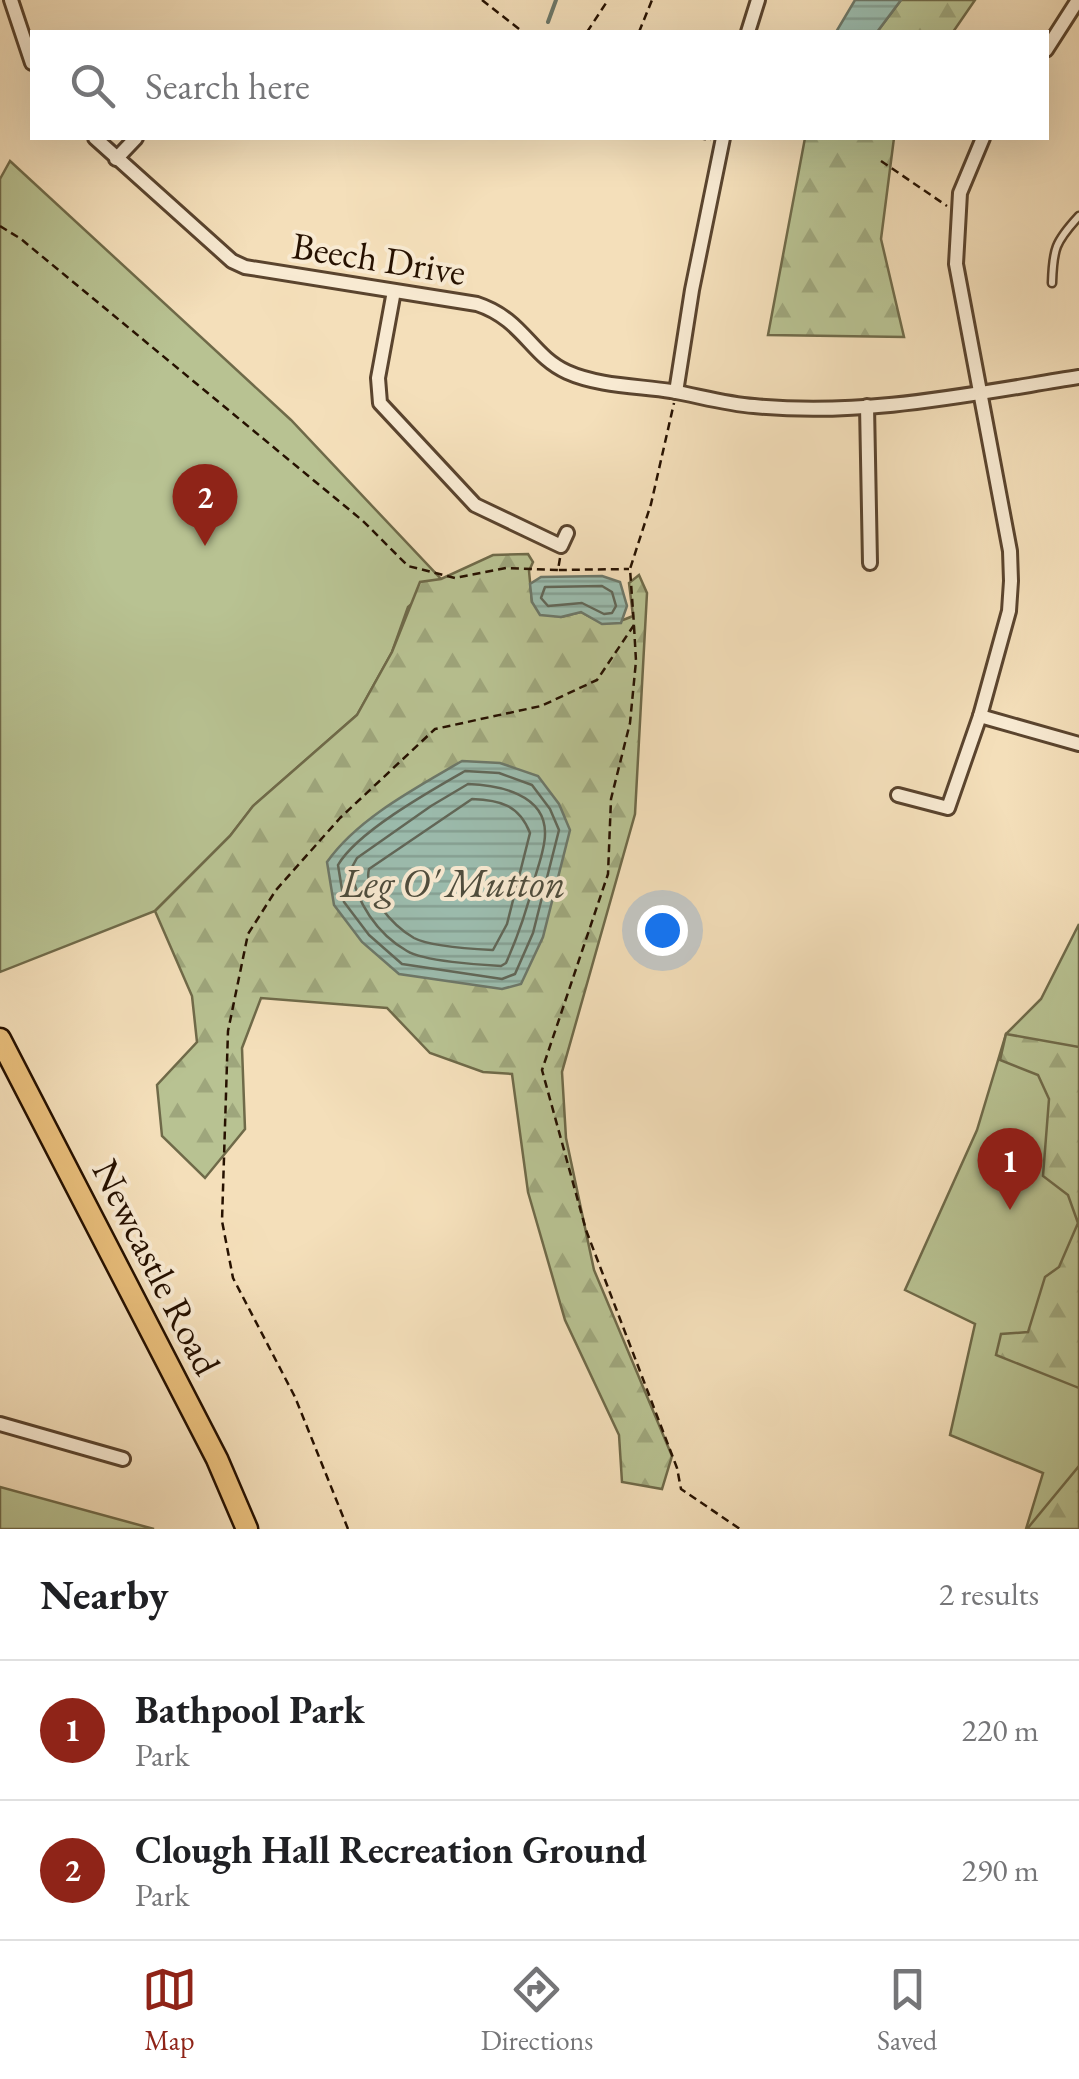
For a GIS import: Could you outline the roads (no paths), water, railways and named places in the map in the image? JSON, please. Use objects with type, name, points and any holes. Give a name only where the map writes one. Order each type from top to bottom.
[{"type":"highway","name":"Newcastle Road","points":[[0,1039],[217,1459],[247,1529]]},
{"type":"street","points":[[11,0],[30,56]]},
{"type":"street","points":[[749,30],[758,0]]},
{"type":"street","points":[[1049,45],[1078,0]]},
{"type":"street","name":"Beech Drive","points":[[96,140],[232,261],[245,267],[496,310],[554,364],[591,379],[753,406],[868,406],[981,395],[1079,377]]},
{"type":"street","points":[[116,159],[134,140]]},
{"type":"street","points":[[676,392],[722,140]]},
{"type":"street","points":[[898,795],[948,808],[980,716],[1008,611],[1010,552],[956,264],[957,212],[968,170],[982,140]]},
{"type":"street","points":[[394,292],[378,378],[380,403],[474,505],[564,539]]},
{"type":"street","points":[[868,406],[870,563]]},
{"type":"street","points":[[980,716],[1079,744]]},
{"type":"street","points":[[0,1424],[123,1459]]},
{"type":"lane","points":[[1052,283],[1053,250],[1079,216]]},
{"type":"water","points":[[855,0],[901,0],[878,30],[837,30]]},
{"type":"water","points":[[602,576],[620,582],[627,606],[621,623],[602,624],[581,612],[561,617],[540,615],[532,602],[530,584],[541,577]]},
{"type":"water","name":"Leg O' Mutton","points":[[462,761],[500,763],[538,776],[559,804],[570,830],[543,937],[521,984],[502,989],[399,974],[362,942],[334,905],[327,862],[340,846],[389,805]]},
{"type":"waterway","points":[[548,22],[556,0]]},
{"type":"place","name":"Clough Hall Recreation Ground","points":[[205,546]]},
{"type":"place","name":"Bathpool Park","points":[[1010,1210]]}]
